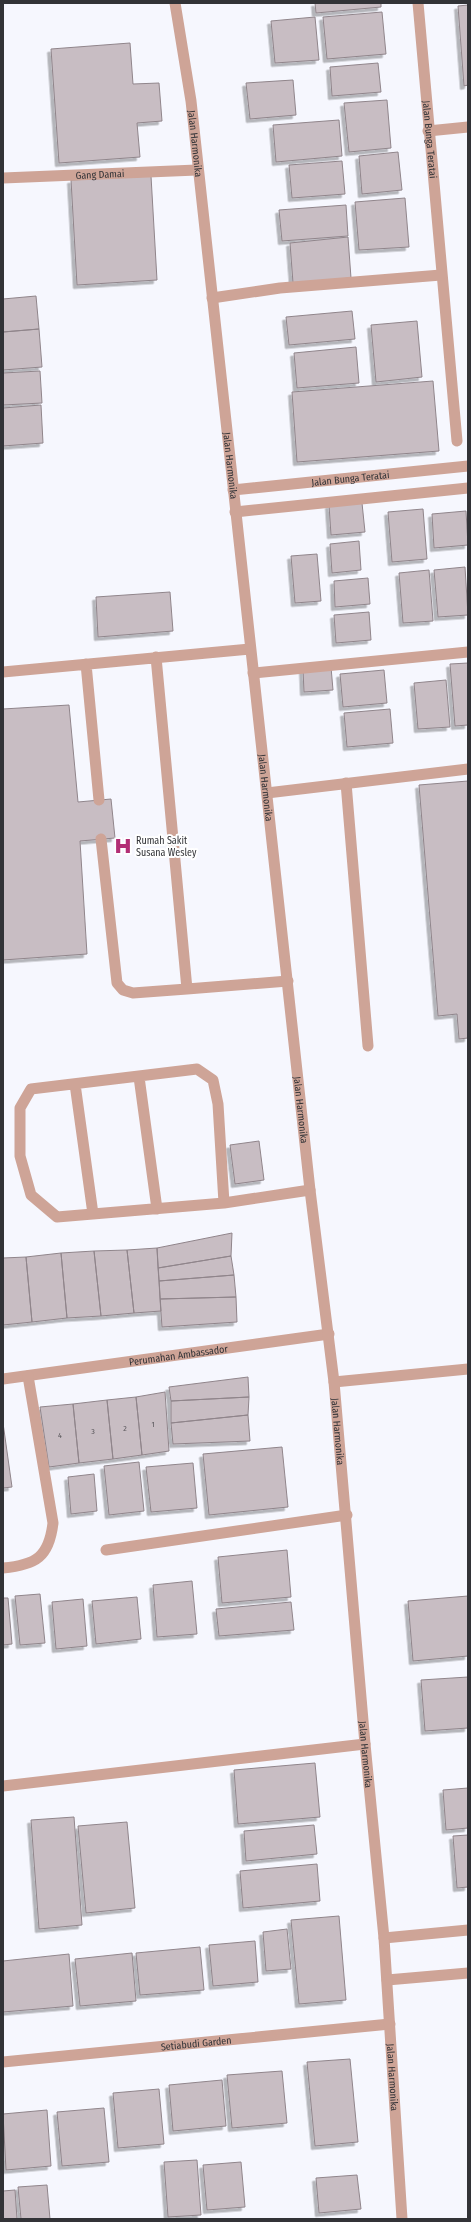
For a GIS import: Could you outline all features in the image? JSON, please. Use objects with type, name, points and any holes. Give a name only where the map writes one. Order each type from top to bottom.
[{"type":"street","name":"Jalan Harmonika","points":[[176,3],[191,101],[197,170],[310,1190],[334,1382],[347,1515],[365,1744],[384,1938],[402,2219]]},
{"type":"street","name":"Jalan Bunga Teratai","points":[[418,3],[428,131],[457,441]]},
{"type":"street","points":[[428,131],[468,127]]},
{"type":"street","name":"Gang Damai","points":[[3,178],[197,170]]},
{"type":"street","points":[[212,298],[280,288],[441,275]]},
{"type":"street","name":"Jalan Bunga Teratai","points":[[233,490],[468,466]]},
{"type":"street","points":[[235,512],[468,488]]},
{"type":"street","points":[[3,672],[250,649]]},
{"type":"street","points":[[253,673],[468,652]]},
{"type":"street","points":[[156,657],[187,989]]},
{"type":"street","points":[[86,664],[99,800]]},
{"type":"street","points":[[267,793],[468,769]]},
{"type":"street","points":[[346,783],[368,1046]]},
{"type":"street","points":[[101,839],[117,983],[123,990],[133,993],[288,981]]},
{"type":"street","points":[[224,1203],[218,1104],[213,1080],[198,1069],[32,1089],[20,1108],[20,1156],[31,1195],[56,1217],[224,1203],[310,1190]]},
{"type":"street","points":[[139,1076],[157,1209]]},
{"type":"street","points":[[75,1084],[93,1214]]},
{"type":"street","name":"Perumahan Ambassador","points":[[3,1379],[329,1334]]},
{"type":"street","points":[[334,1382],[468,1369]]},
{"type":"street","points":[[3,1568],[28,1564],[41,1556],[48,1548],[52,1534],[53,1523],[28,1376]]},
{"type":"street","points":[[106,1550],[347,1515]]},
{"type":"street","points":[[3,1786],[365,1744]]},
{"type":"street","points":[[384,1938],[468,1930]]},
{"type":"street","points":[[387,1980],[468,1973]]},
{"type":"street","name":"Setiabudi Garden","points":[[3,2062],[390,2024]]},
{"type":"building","points":[[315,3],[381,3],[381,7],[316,13]]},
{"type":"building","points":[[468,5],[468,85],[464,86],[458,6]]},
{"type":"building","points":[[382,12],[386,54],[327,59],[323,17]]},
{"type":"building","points":[[315,17],[319,60],[275,63],[271,21]]},
{"type":"building","points":[[130,43],[133,84],[159,83],[162,121],[137,123],[140,157],[59,163],[51,49]]},
{"type":"building","points":[[378,63],[381,92],[332,96],[330,67]]},
{"type":"building","points":[[293,80],[296,115],[250,119],[246,83]]},
{"type":"building","points":[[387,100],[391,148],[349,152],[344,103]]},
{"type":"building","points":[[339,120],[342,156],[276,162],[273,125]]},
{"type":"building","points":[[398,152],[402,190],[362,194],[359,156]]},
{"type":"building","points":[[342,161],[345,194],[292,198],[289,165]]},
{"type":"building","points":[[151,176],[157,280],[77,285],[71,180]]},
{"type":"building","points":[[405,198],[409,247],[359,250],[355,202]]},
{"type":"building","points":[[346,205],[348,236],[282,241],[279,210]]},
{"type":"building","points":[[348,237],[351,278],[293,283],[290,243]]},
{"type":"building","points":[[36,296],[39,329],[3,332],[3,299]]},
{"type":"building","points":[[352,311],[355,339],[289,345],[286,317]]},
{"type":"building","points":[[417,321],[422,377],[376,382],[371,325]]},
{"type":"building","points":[[39,329],[42,367],[3,370],[3,332]]},
{"type":"building","points":[[356,347],[359,383],[297,388],[294,353]]},
{"type":"building","points":[[40,371],[42,403],[3,405],[3,373]]},
{"type":"building","points":[[433,381],[439,451],[297,462],[292,392]]},
{"type":"building","points":[[41,405],[43,443],[3,446],[3,408]]},
{"type":"building","points":[[362,503],[365,532],[331,535],[329,505]]},
{"type":"building","points":[[423,509],[427,559],[392,562],[388,512]]},
{"type":"building","points":[[466,511],[468,545],[434,548],[432,514]]},
{"type":"building","points":[[359,541],[361,570],[332,573],[330,544]]},
{"type":"building","points":[[317,554],[321,601],[295,603],[291,556]]},
{"type":"building","points":[[465,567],[468,615],[438,617],[434,570]]},
{"type":"building","points":[[429,570],[433,621],[403,623],[399,573]]},
{"type":"building","points":[[368,578],[370,604],[335,607],[334,581]]},
{"type":"building","points":[[170,592],[173,631],[98,637],[96,597]]},
{"type":"building","points":[[369,612],[371,640],[336,643],[334,615]]},
{"type":"building","points":[[468,663],[468,725],[455,726],[450,664]]},
{"type":"building","points":[[331,667],[333,690],[304,692],[303,670]]},
{"type":"building","points":[[384,670],[387,703],[343,707],[340,674]]},
{"type":"building","points":[[446,680],[450,727],[418,729],[414,683]]},
{"type":"building","points":[[69,705],[78,802],[111,799],[115,838],[80,841],[87,954],[3,960],[3,709]]},
{"type":"building","points":[[390,709],[393,743],[347,747],[344,713]]},
{"type":"building","points":[[468,781],[468,1038],[459,1039],[457,1014],[438,1016],[419,785]]},
{"type":"building","points":[[259,1141],[264,1180],[235,1184],[230,1145]]},
{"type":"building","points":[[232,1233],[231,1256],[158,1268],[157,1248]]},
{"type":"building","points":[[157,1248],[161,1311],[134,1313],[127,1250]]},
{"type":"building","points":[[127,1250],[134,1313],[101,1316],[94,1251]]},
{"type":"building","points":[[94,1251],[101,1316],[67,1318],[61,1253]]},
{"type":"building","points":[[61,1253],[67,1318],[32,1322],[26,1257]]},
{"type":"building","points":[[231,1256],[234,1275],[159,1281],[158,1268]]},
{"type":"building","points":[[26,1257],[32,1322],[3,1325],[3,1258]]},
{"type":"building","points":[[234,1275],[236,1297],[160,1299],[159,1281]]},
{"type":"building","points":[[236,1297],[237,1322],[162,1327],[160,1299]]},
{"type":"building","points":[[248,1377],[249,1397],[171,1401],[169,1387]]},
{"type":"building","points":[[165,1392],[169,1451],[142,1455],[136,1397]]},
{"type":"building","points":[[136,1397],[142,1455],[113,1459],[107,1400]]},
{"type":"building","points":[[249,1397],[248,1415],[171,1423],[171,1401]]},
{"type":"building","points":[[107,1400],[113,1459],[79,1463],[73,1404]]},
{"type":"building","points":[[73,1404],[79,1463],[49,1467],[40,1407]]},
{"type":"building","points":[[248,1415],[250,1441],[173,1444],[171,1423]]},
{"type":"building","points":[[3,1423],[12,1487],[3,1488]]},
{"type":"building","points":[[282,1447],[288,1507],[209,1515],[203,1454]]},
{"type":"building","points":[[139,1462],[144,1511],[109,1515],[104,1466]]},
{"type":"building","points":[[193,1463],[197,1508],[151,1512],[146,1467]]},
{"type":"building","points":[[94,1474],[97,1511],[71,1514],[68,1477]]},
{"type":"building","points":[[287,1550],[291,1597],[222,1603],[218,1557]]},
{"type":"building","points":[[192,1581],[197,1634],[157,1637],[153,1585]]},
{"type":"building","points":[[40,1594],[45,1643],[20,1645],[15,1596]]},
{"type":"building","points":[[468,1596],[468,1656],[413,1661],[408,1601]]},
{"type":"building","points":[[137,1597],[141,1639],[96,1644],[92,1601]]},
{"type":"building","points":[[3,1598],[8,1598],[12,1644],[3,1645]]},
{"type":"building","points":[[83,1599],[87,1646],[56,1649],[52,1602]]},
{"type":"building","points":[[291,1602],[294,1630],[219,1636],[216,1609]]},
{"type":"building","points":[[468,1677],[468,1728],[425,1731],[421,1680]]},
{"type":"building","points":[[315,1763],[320,1817],[238,1824],[234,1770]]},
{"type":"building","points":[[468,1788],[468,1828],[446,1830],[443,1790]]},
{"type":"building","points":[[74,1817],[82,1925],[39,1929],[31,1820]]},
{"type":"building","points":[[127,1822],[135,1908],[86,1913],[78,1826]]},
{"type":"building","points":[[314,1825],[317,1854],[246,1861],[244,1831]]},
{"type":"building","points":[[468,1835],[468,1887],[457,1888],[453,1836]]},
{"type":"building","points":[[317,1864],[320,1901],[243,1908],[240,1871]]},
{"type":"building","points":[[339,1916],[346,2000],[299,2004],[291,1920]]},
{"type":"building","points":[[287,1929],[291,1969],[266,1971],[263,1932]]},
{"type":"building","points":[[255,1941],[258,1982],[213,1986],[209,1945]]},
{"type":"building","points":[[200,1947],[204,1990],[140,1995],[136,1953]]},
{"type":"building","points":[[132,1953],[136,2001],[80,2006],[75,1959]]},
{"type":"building","points":[[69,1954],[73,2006],[3,2012],[3,1961]]},
{"type":"building","points":[[350,2059],[358,2142],[315,2146],[307,2062]]},
{"type":"building","points":[[282,2071],[287,2123],[232,2128],[227,2075]]},
{"type":"building","points":[[222,2080],[226,2126],[173,2131],[169,2085]]},
{"type":"building","points":[[159,2089],[164,2144],[118,2148],[113,2093]]},
{"type":"building","points":[[104,2108],[109,2162],[62,2166],[57,2112]]},
{"type":"building","points":[[47,2110],[51,2166],[6,2170],[3,2114]]},
{"type":"building","points":[[197,2160],[201,2215],[168,2217],[164,2162]]},
{"type":"building","points":[[241,2162],[245,2207],[207,2210],[203,2165]]},
{"type":"building","points":[[357,2175],[361,2209],[319,2213],[316,2178]]},
{"type":"building","points":[[47,2185],[50,2219],[21,2219],[18,2187]]},
{"type":"building","points":[[15,2190],[17,2219],[3,2219],[3,2191]]},
{"type":"place","name":"Rumah Sakit Susana Wesley","points":[[123,846]]}]
